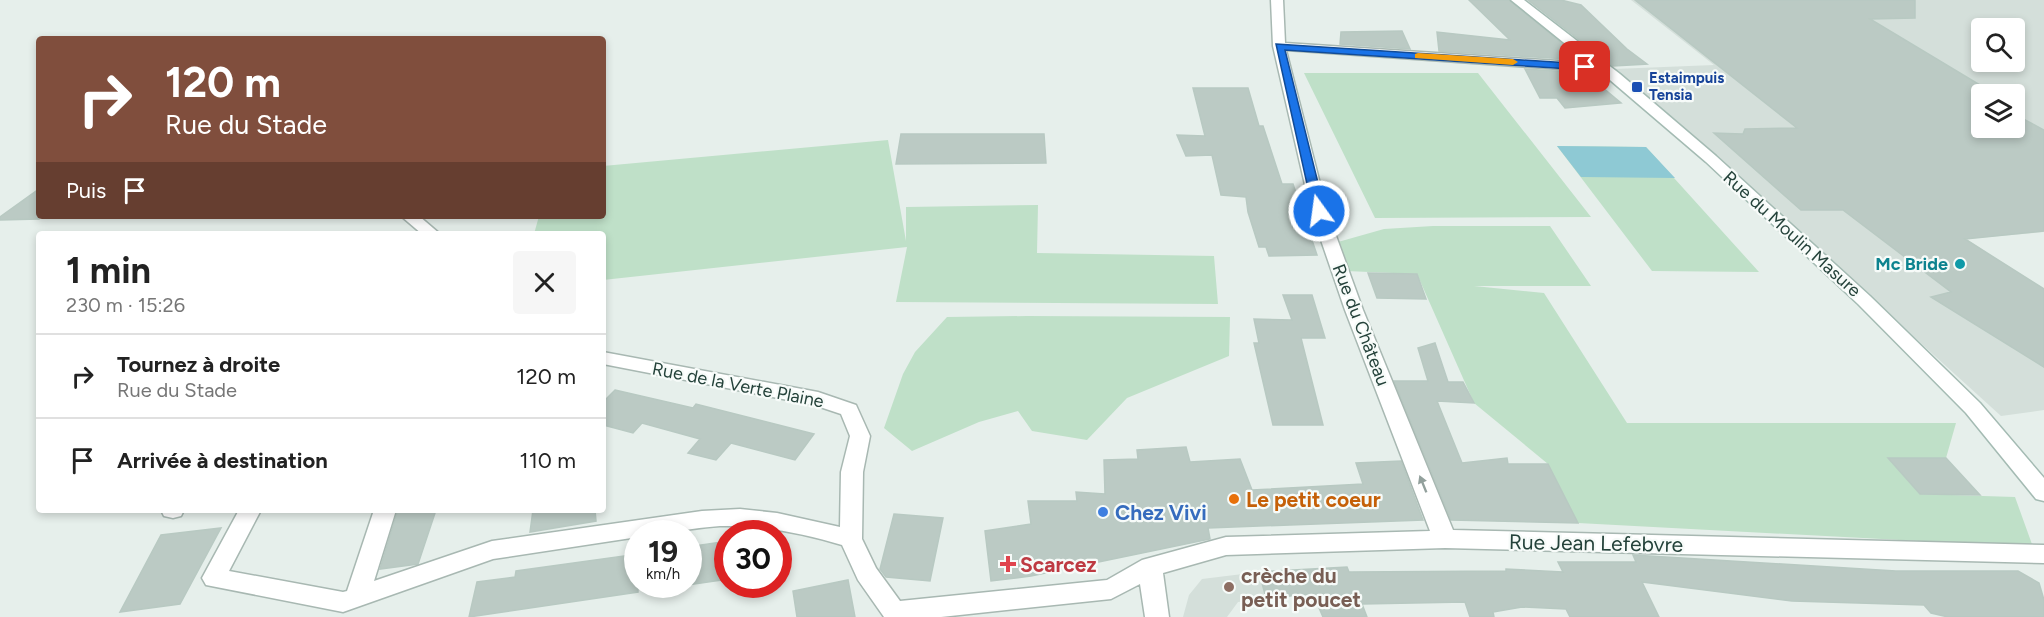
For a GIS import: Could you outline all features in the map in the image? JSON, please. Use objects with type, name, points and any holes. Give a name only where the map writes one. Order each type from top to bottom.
[{"type":"street","name":"Rue du Château","points":[[1277,0],[1279,46],[1319,211],[1354,310],[1445,539]]},
{"type":"street","name":"Rue du Moulin Masure","points":[[1516,0],[1603,68],[1711,159],[1864,300],[1973,408],[2044,493]]},
{"type":"street","points":[[1279,46],[1603,68]]},
{"type":"street","points":[[413,219],[428,231]]},
{"type":"street","name":"Rue de la Verte Plaine","points":[[606,359],[818,399],[849,410],[860,436],[852,471],[851,539]]},
{"type":"street","points":[[248,513],[214,578],[343,602],[492,550],[702,519],[725,517],[786,521],[851,539],[866,573],[893,615]]},
{"type":"street","points":[[357,598],[385,513]]},
{"type":"street","name":"Rue Jean Lefebvre","points":[[893,615],[1111,589],[1150,567],[1226,546],[1445,539],[2044,554]]},
{"type":"street","points":[[1150,567],[1157,617]]},
{"type":"shaded area","points":[[1631,0],[2044,0],[2044,232],[1966,239],[2044,289],[2044,410],[2001,416],[1675,120],[1614,69],[1714,65]]},
{"type":"shaded area","name":"crèche du petit poucet","points":[[1259,572],[1266,599],[1238,602],[1227,617],[1183,617],[1189,595],[1202,579]]},
{"type":"green space","points":[[1304,73],[1478,73],[1591,217],[1375,218]]},
{"type":"green space","points":[[888,140],[906,241],[906,207],[1038,205],[1037,253],[1214,256],[1218,304],[896,302],[907,247],[606,280],[606,231],[535,231],[538,219],[606,219],[606,166]]},
{"type":"green space","points":[[1557,146],[1646,147],[1759,272],[1652,271]]},
{"type":"green space","points":[[1433,226],[1550,226],[1591,286],[1474,286],[1544,293],[1627,423],[1956,423],[1946,458],[1888,458],[1920,494],[2015,497],[2033,547],[1578,523],[1548,464],[1474,403],[1417,274],[1346,271],[1338,242],[1384,229]]},
{"type":"green space","points":[[947,317],[1230,317],[1229,356],[1127,398],[1087,440],[1032,431],[1018,411],[979,422],[912,451],[884,428],[903,374],[915,352]]},
{"type":"water","points":[[1557,146],[1646,147],[1675,178],[1581,177]]},
{"type":"building","points":[[1469,0],[1509,0],[1582,60],[1439,51],[1437,32],[1510,40]]},
{"type":"building","points":[[1528,0],[1561,0],[1581,5],[1627,49],[1647,64],[1613,66]]},
{"type":"building","points":[[1635,0],[1915,0],[1915,18],[1870,19],[1978,84],[1971,84],[1971,138],[2025,138],[2025,120],[2044,130],[2044,231],[1965,239],[2044,289],[2044,367],[1931,297],[1951,292],[1843,210],[1801,210],[1714,133],[1743,134],[1745,129],[1797,128]]},
{"type":"building","points":[[1402,31],[1410,49],[1340,44],[1341,32]]},
{"type":"building","points":[[1525,69],[1585,73],[1621,103],[1565,108],[1557,98],[1540,98]]},
{"type":"building","points":[[1193,88],[1248,88],[1259,126],[1263,126],[1282,184],[1293,184],[1317,255],[1269,256],[1266,247],[1259,247],[1248,212],[1246,197],[1221,195],[1212,155],[1186,156],[1177,135],[1205,136]]},
{"type":"building","points":[[901,134],[1044,134],[1046,163],[896,164]]},
{"type":"building","points":[[36,191],[36,219],[39,219],[0,220],[0,217]]},
{"type":"building","points":[[1368,273],[1417,274],[1426,299],[1377,298]]},
{"type":"building","points":[[1283,295],[1312,295],[1325,338],[1301,338],[1323,425],[1273,425],[1254,343],[1259,343],[1254,319],[1292,320]]},
{"type":"building","points":[[1435,343],[1448,382],[1463,382],[1474,403],[1437,401],[1462,463],[1507,458],[1508,464],[1548,464],[1578,523],[1451,520],[1394,381],[1428,381],[1418,348]]},
{"type":"building","points":[[615,390],[693,408],[696,404],[814,434],[795,460],[731,443],[716,460],[688,453],[700,439],[642,423],[633,433],[606,426],[606,399]]},
{"type":"building","points":[[1186,447],[1190,462],[1240,459],[1252,490],[1363,484],[1356,463],[1401,461],[1423,520],[1208,528],[1210,539],[1031,576],[991,581],[985,531],[1031,524],[1028,501],[1077,501],[1076,492],[1105,494],[1104,460],[1138,459],[1137,450]]},
{"type":"building","points":[[1888,458],[1946,458],[1980,495],[1920,494]]},
{"type":"building","points":[[397,513],[435,513],[418,564],[380,569]]},
{"type":"building","points":[[533,513],[595,513],[596,521],[530,532]]},
{"type":"building","points":[[894,514],[943,518],[930,581],[886,577],[880,569]]},
{"type":"building","points":[[221,528],[180,604],[120,612],[161,535]]},
{"type":"building","points":[[714,543],[714,581],[702,583],[702,545]]},
{"type":"building","points":[[1633,555],[1896,571],[2018,571],[2039,583],[2044,600],[2044,617],[1948,617],[1931,613],[1924,605],[1792,601],[1642,582],[1659,617],[1570,617],[1566,609],[1522,607],[1493,612],[1494,617],[1470,617],[1465,602],[1362,604],[1367,617],[1323,617],[1313,594],[1266,598],[1259,572],[1347,567],[1349,572],[1506,571],[1506,569],[1563,572],[1558,562],[1636,562]]},
{"type":"building","points":[[624,556],[624,594],[469,617],[477,582],[515,577],[516,571]]},
{"type":"building","points":[[848,580],[855,617],[797,617],[793,591]]},
{"type":"slow traffic","points":[[1418,56],[1513,62]]},
{"type":"place","name":"Estaimpuis Tensia","points":[[1637,87]]},
{"type":"place","name":"Mc Bride","points":[[1960,264]]},
{"type":"place","name":"Le petit coeur","points":[[1234,499]]},
{"type":"place","name":"Chez Vivi","points":[[1103,512]]},
{"type":"place","name":"Scarcez","points":[[1008,564]]},
{"type":"place","name":"crèche du petit poucet","points":[[1229,587]]},
{"type":"route","points":[[1319,211],[1279,46],[1585,67]]}]
